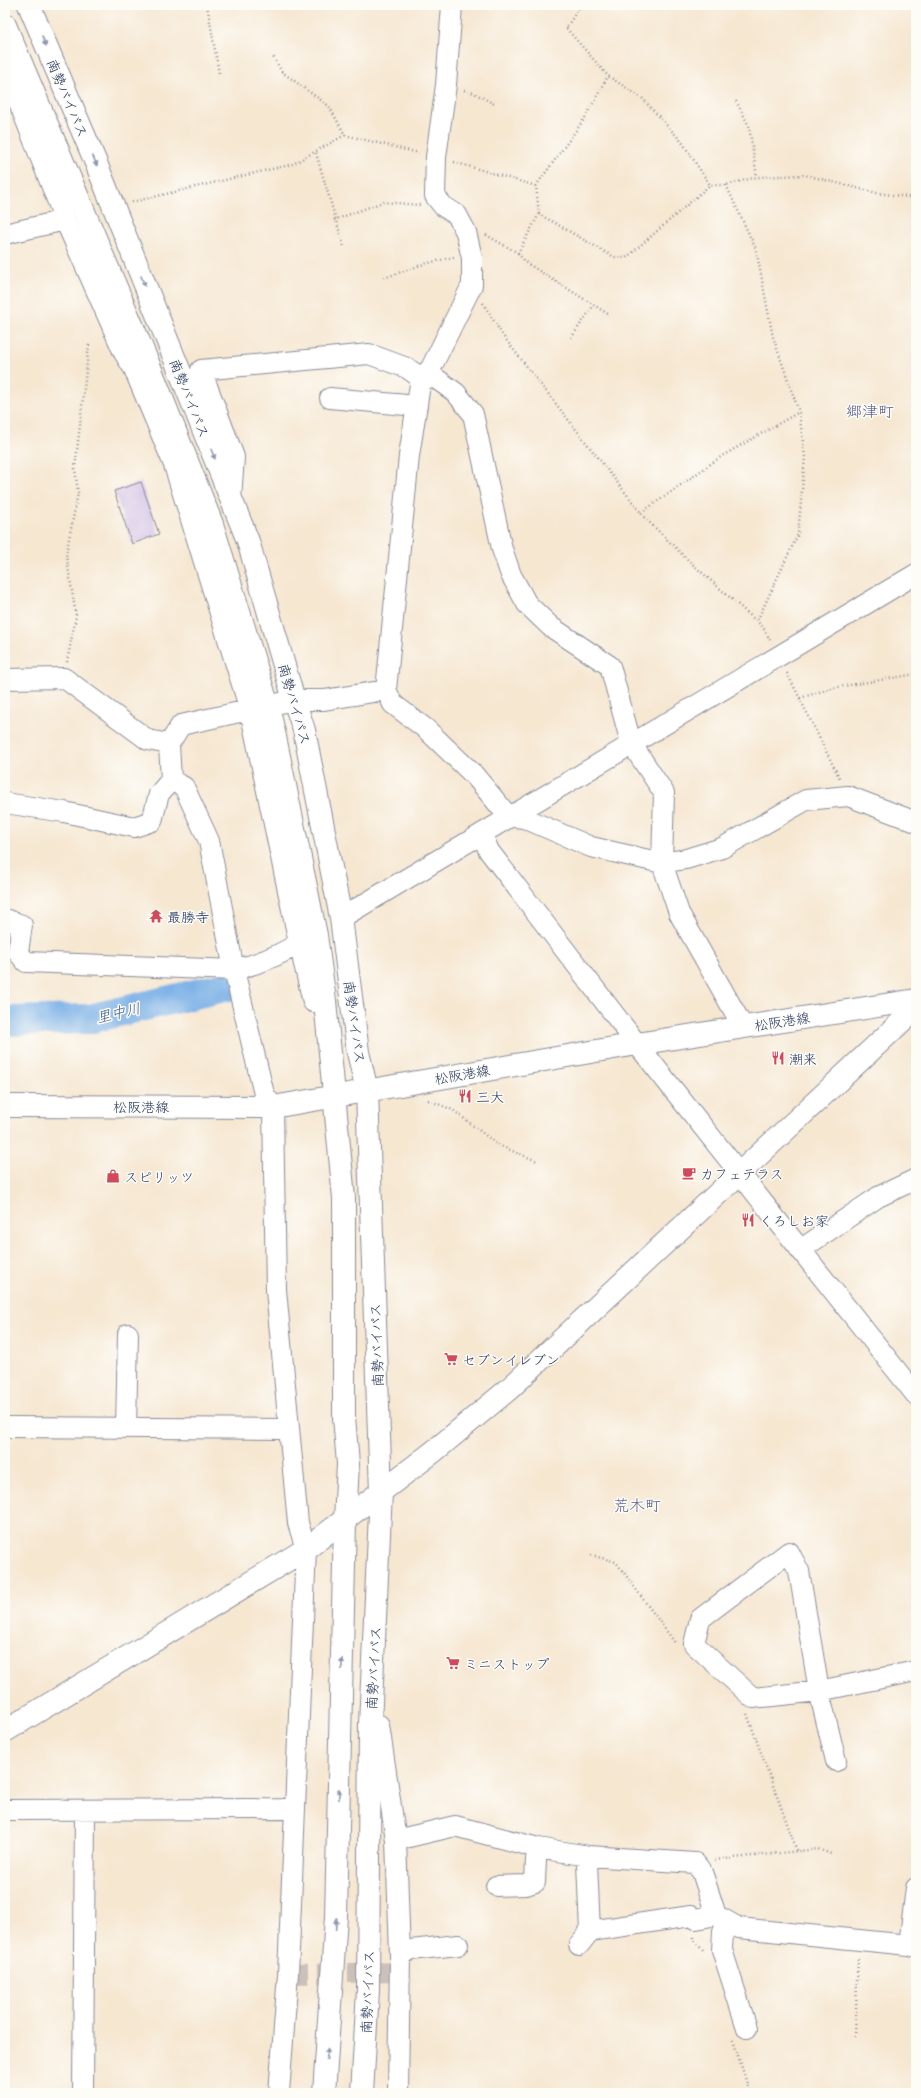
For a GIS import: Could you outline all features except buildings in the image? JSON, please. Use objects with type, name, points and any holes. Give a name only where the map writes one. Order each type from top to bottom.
[{"type":"main road","name":"南勢バイパス","points":[[29,5],[96,163],[248,541],[304,730],[341,918],[358,1052],[367,1091],[381,1492],[370,1724],[368,1990],[362,2093]]},
{"type":"main road","name":"南勢バイパス","points":[[5,25],[149,365],[212,524],[316,935],[325,1001],[344,1198],[344,1417],[348,1464],[344,1520],[336,1917],[324,2093]]},
{"type":"main road","name":"松阪港線","points":[[5,1106],[273,1107],[637,1044],[916,1000]]},
{"type":"main road","points":[[5,1731],[306,1550],[381,1492],[509,1389],[916,1008]]},
{"type":"street","points":[[452,5],[446,85],[436,157],[435,196],[443,206],[457,215],[466,232],[472,258],[472,285],[431,368],[421,378],[409,456],[386,690],[393,704],[426,729],[475,776],[508,816],[524,818],[591,847],[662,863],[686,859],[722,848],[806,800],[848,796],[916,822]]},
{"type":"street","points":[[5,67],[66,220],[124,353],[134,369],[174,465],[259,708],[300,943],[313,1002],[325,1001]]},
{"type":"street","points":[[5,234],[66,220]]},
{"type":"street","points":[[124,353],[149,365]]},
{"type":"street","points":[[231,498],[234,457],[201,370],[369,354],[407,368],[421,378],[434,377],[456,393],[473,414],[502,549],[511,575],[526,604],[551,627],[610,666],[631,743],[664,793],[662,863],[679,912],[743,1027]]},
{"type":"street","points":[[330,398],[417,406]]},
{"type":"street","points":[[341,918],[482,835],[508,816],[916,574]]},
{"type":"street","points":[[5,679],[29,677],[64,678],[148,740],[169,744]]},
{"type":"street","points":[[5,803],[64,812],[134,827],[152,821],[159,794],[171,780],[169,744],[181,725],[294,700],[324,700],[386,690]]},
{"type":"street","points":[[171,780],[184,786],[209,841],[234,970],[264,1094],[273,1107],[276,1290],[298,1523],[306,1550],[288,1974],[279,2093]]},
{"type":"street","points":[[482,835],[489,851],[637,1044],[916,1395]]},
{"type":"street","points":[[5,919],[22,925],[18,952],[26,962],[234,970],[257,964],[300,943]]},
{"type":"street","points":[[800,1250],[878,1197],[916,1179]]},
{"type":"street","points":[[126,1428],[128,1334]]},
{"type":"street","points":[[5,1427],[288,1429]]},
{"type":"street","points":[[836,1761],[819,1691],[799,1571],[789,1552],[700,1619],[694,1644],[753,1698],[819,1691],[916,1671]]},
{"type":"street","points":[[370,1724],[379,1725],[396,1840],[400,1955],[398,2093]]},
{"type":"street","points":[[5,1810],[284,1809],[295,1806]]},
{"type":"street","points":[[83,2093],[85,1810]]},
{"type":"street","points":[[396,1840],[455,1826],[538,1848],[589,1856],[695,1863],[702,1872],[722,1918],[722,1950],[747,2028]]},
{"type":"street","points":[[496,1886],[526,1885],[535,1882],[538,1848]]},
{"type":"street","points":[[589,1856],[587,1863],[585,1938],[691,1916],[696,1919],[722,1918],[739,1928],[913,1946],[916,1888]]},
{"type":"street","points":[[400,1955],[410,1950],[458,1945]]},
{"type":"path","points":[[207,5],[219,73]]},
{"type":"path","points":[[581,5],[566,28],[608,76],[642,98],[682,142],[710,184]]},
{"type":"path","points":[[129,203],[293,164],[345,135],[329,106],[282,72],[272,55]]},
{"type":"path","points":[[518,253],[539,214],[536,186],[585,118],[608,76]]},
{"type":"path","points":[[446,85],[474,93],[494,104]]},
{"type":"path","points":[[736,101],[749,126],[757,177]]},
{"type":"path","points":[[316,152],[334,220],[344,248]]},
{"type":"path","points":[[539,214],[614,257],[626,258],[710,184],[726,185],[757,177],[805,175],[877,193],[916,198]]},
{"type":"path","points":[[726,185],[756,249],[774,337],[799,412],[805,457],[798,534],[756,621]]},
{"type":"path","points":[[334,220],[383,202],[427,205],[435,196]]},
{"type":"path","points":[[462,225],[472,228],[518,253],[526,262],[608,314]]},
{"type":"path","points":[[384,278],[430,262],[458,256],[472,258]]},
{"type":"path","points":[[472,285],[503,336],[641,513],[688,560],[763,627],[779,655],[848,796]]},
{"type":"path","points":[[571,338],[594,305]]},
{"type":"path","points":[[64,678],[76,616],[66,554],[78,493],[75,470],[89,344]]},
{"type":"path","points":[[641,513],[722,456],[799,412]]},
{"type":"path","points":[[800,698],[832,688],[916,674]]},
{"type":"path","points":[[418,1082],[424,1099],[453,1110],[498,1145],[537,1161]]},
{"type":"path","points":[[591,1555],[616,1562],[676,1645]]},
{"type":"path","points":[[744,1710],[748,1715],[797,1851]]},
{"type":"path","points":[[695,1863],[818,1849],[831,1854]]},
{"type":"path","points":[[855,2036],[859,1940]]},
{"type":"waterway","name":"里中川","points":[[5,1021],[89,1019],[229,986]]},
{"type":"tunnel","points":[[288,1974],[399,1972]]},
{"type":"place","name":"最勝寺","points":[[156,916]]},
{"type":"place","name":"潮来","points":[[778,1058]]},
{"type":"place","name":"三大","points":[[465,1096]]},
{"type":"place","name":"カフェテラス","points":[[689,1173]]},
{"type":"place","name":"スピリッツ","points":[[113,1176]]},
{"type":"place","name":"くろしお家","points":[[748,1220]]},
{"type":"place","name":"セブンイレブン","points":[[451,1359]]},
{"type":"place","name":"ミニストップ","points":[[453,1663]]},
{"type":"district","name":"郷津町","points":[[870,410]]},
{"type":"district","name":"荒木町","points":[[637,1504]]}]
